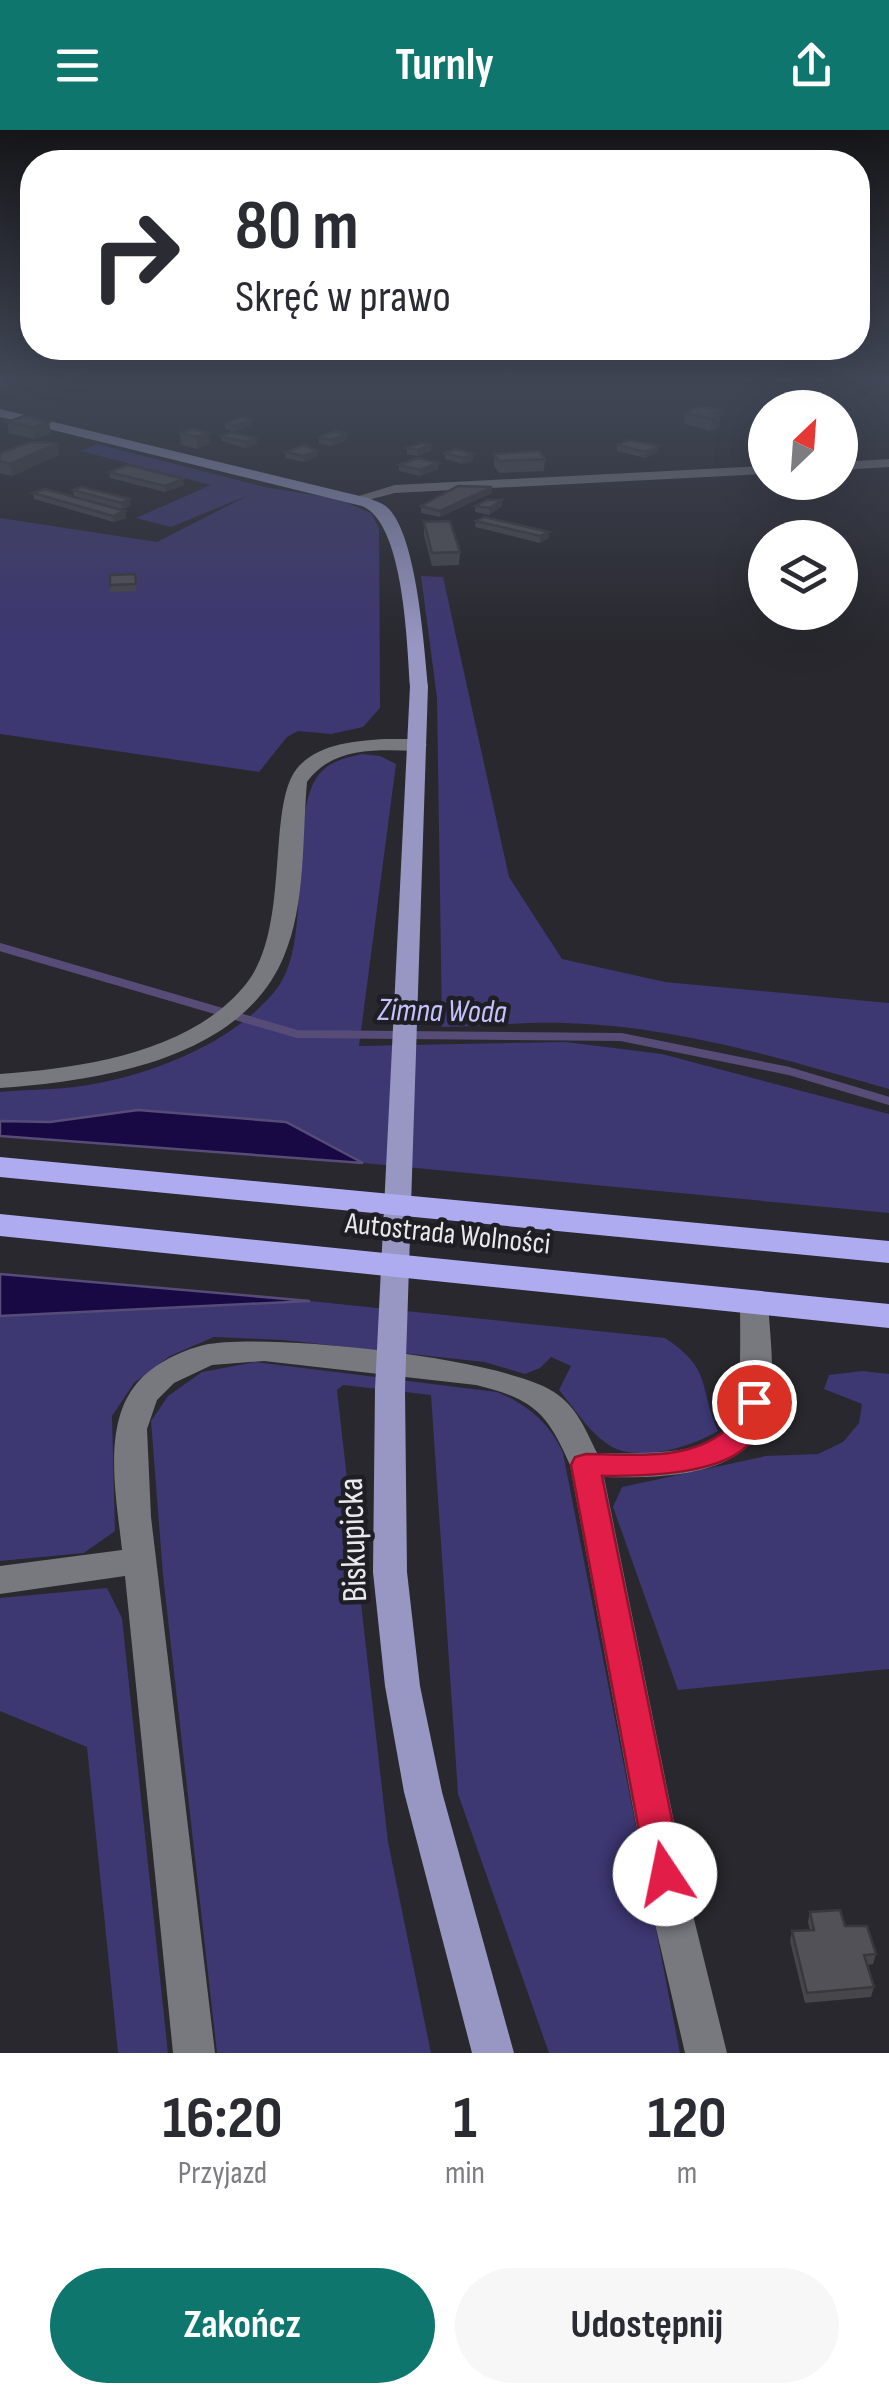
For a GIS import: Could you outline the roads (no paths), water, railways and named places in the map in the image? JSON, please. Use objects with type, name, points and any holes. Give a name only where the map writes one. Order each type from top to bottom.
[{"type":"highway","name":"Autostrada Wolności","points":[[0,1166],[889,1252]]},
{"type":"highway","name":"Autostrada Wolności","points":[[0,1225],[889,1316]]},
{"type":"main road","points":[[225,468],[356,499]]},
{"type":"main road","name":"Biskupicka","points":[[356,499],[384,512],[399,555],[416,641],[418,745],[390,1389],[388,1502],[395,1630],[423,1802],[493,2053]]},
{"type":"street","points":[[356,499],[395,490],[748,471]]},
{"type":"street","points":[[0,1081],[85,1072],[124,1063],[192,1036],[252,990],[272,961],[279,933],[297,782],[303,771],[341,750],[418,745]]},
{"type":"street","points":[[586,1465],[665,1465],[703,1456],[741,1435],[754,1402],[754,1302]]},
{"type":"street","points":[[194,2053],[139,1561],[131,1429],[144,1395],[164,1375],[207,1355],[264,1352],[476,1374],[515,1384],[544,1400],[565,1418],[586,1465],[672,1911],[706,2053]]},
{"type":"street","points":[[0,1580],[139,1561]]},
{"type":"waterway","name":"Zimna Woda","points":[[0,947],[297,1034],[621,1037],[789,1071],[889,1101]]}]
